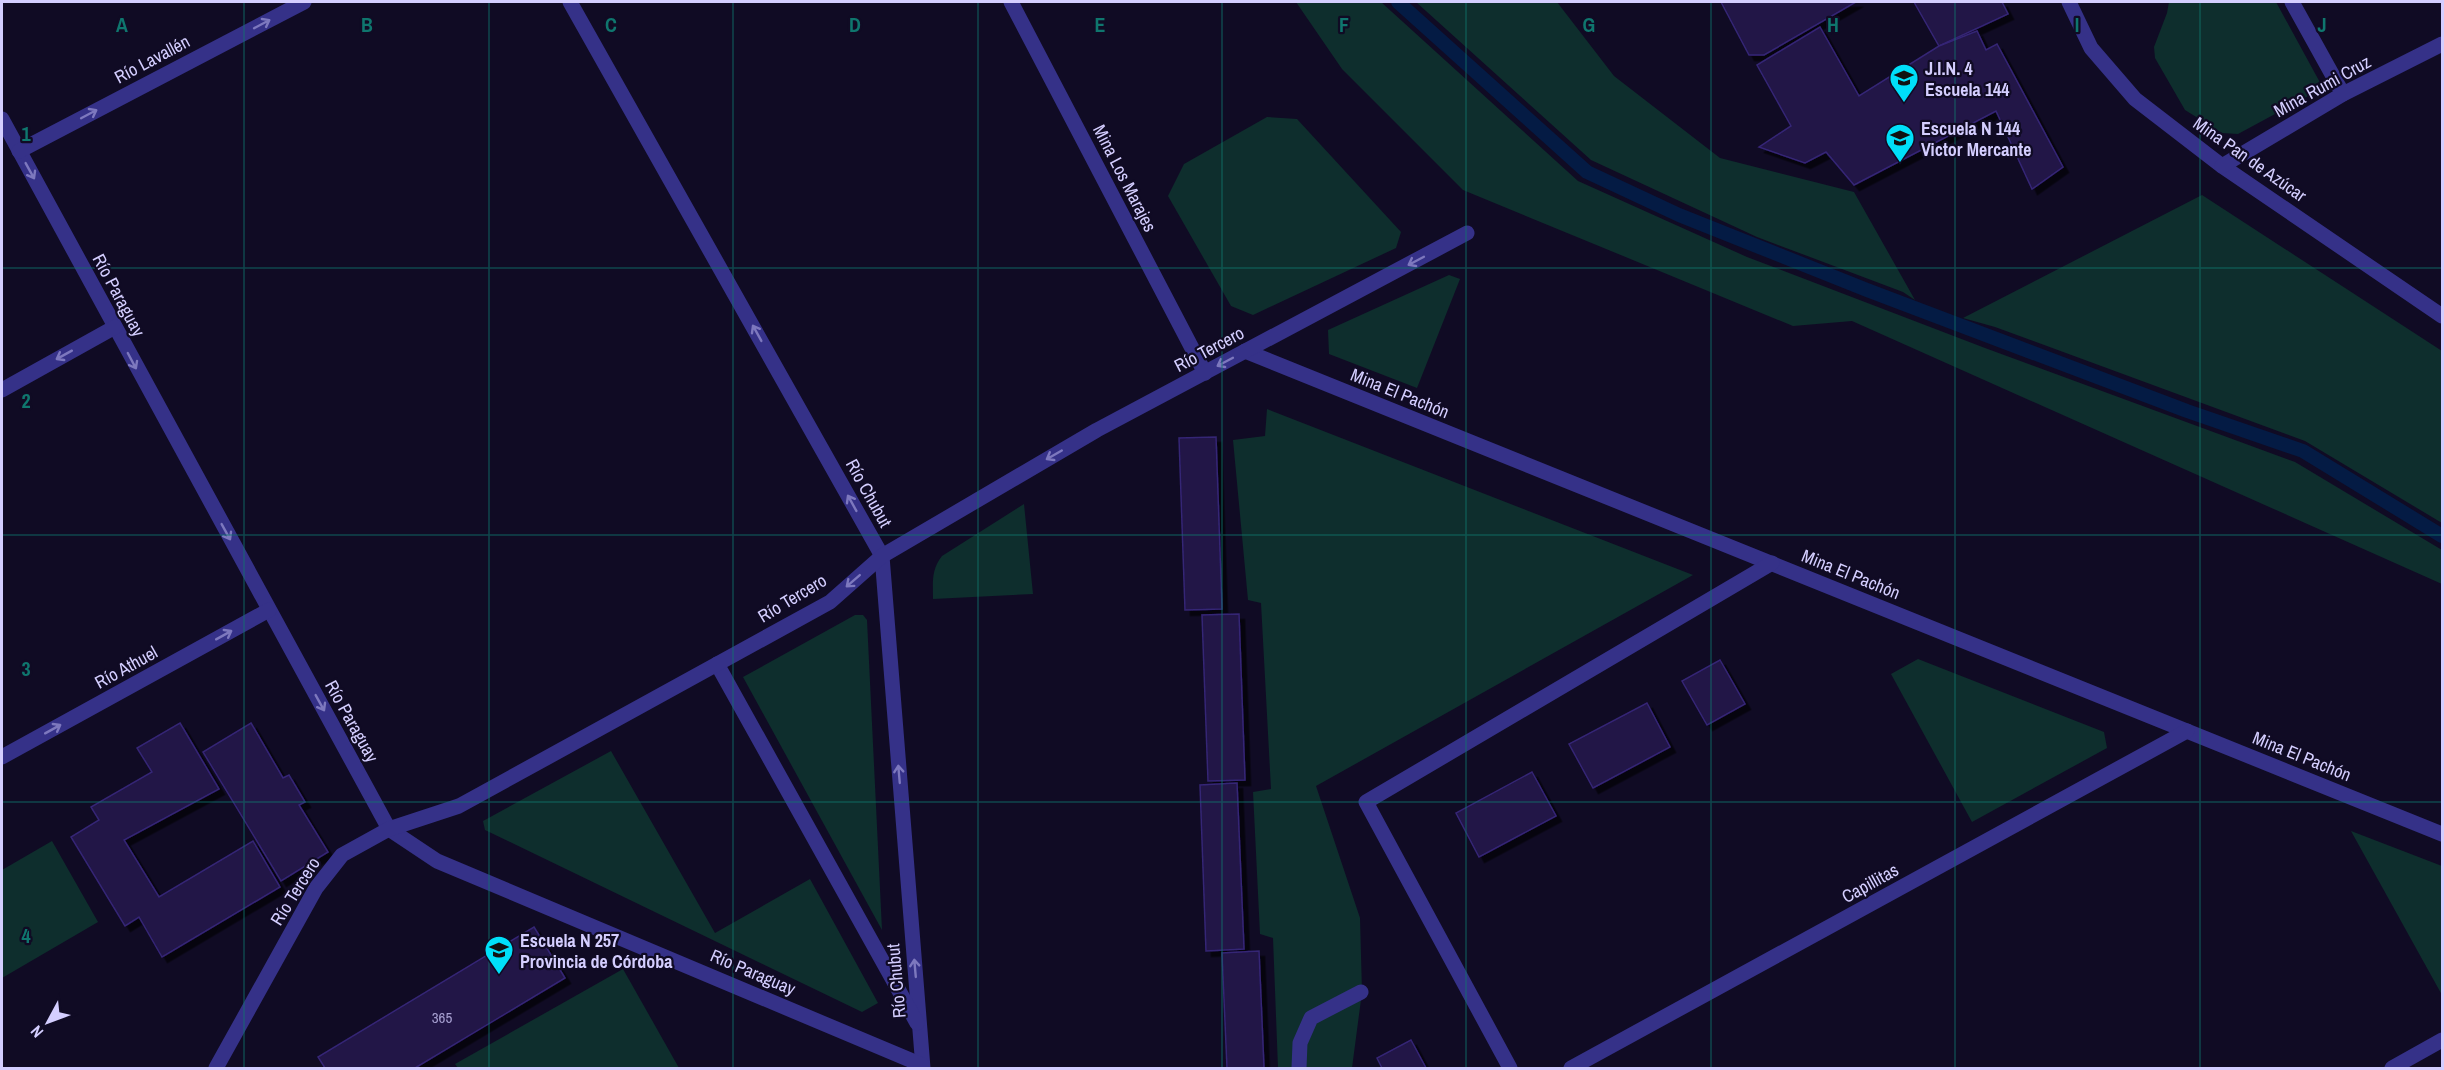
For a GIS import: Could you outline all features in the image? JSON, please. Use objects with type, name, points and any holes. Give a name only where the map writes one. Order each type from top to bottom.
[{"type":"street","name":"Río Lavallén","points":[[19,151],[304,2]]},
{"type":"street","name":"Río Chubut","points":[[570,2],[882,556],[922,1067]]},
{"type":"street","name":"Mina Los Marajes","points":[[1011,2],[1204,373]]},
{"type":"street","name":"Mina Pan de Azúcar","points":[[2068,2],[2091,48],[2135,99],[2222,166],[2442,316]]},
{"type":"street","points":[[2292,2],[2343,94]]},
{"type":"street","name":"Mina Rumi Cruz","points":[[2222,166],[2343,94],[2442,44]]},
{"type":"street","name":"Río Paraguay","points":[[2,120],[389,830],[437,861],[922,1067]]},
{"type":"street","name":"Río Tercero","points":[[216,1068],[316,888],[342,855],[389,830],[459,806],[830,602],[882,556],[1112,422],[1467,233]]},
{"type":"street","points":[[2,390],[115,327]]},
{"type":"street","name":"Mina El Pachón","points":[[1245,351],[2442,834]]},
{"type":"street","points":[[1510,1068],[1366,802],[1772,563]]},
{"type":"street","name":"Río Athuel","points":[[2,758],[269,610]]},
{"type":"street","points":[[717,664],[920,1027]]},
{"type":"street","name":"Capillitas","points":[[1571,1068],[2187,731]]},
{"type":"street","points":[[1299,1068],[1300,1043],[1311,1018],[1361,992]]},
{"type":"street","points":[[2392,1068],[2442,1040]]},
{"type":"green space","points":[[1296,2],[1381,2],[1578,181],[1747,257],[1985,348],[2295,462],[2442,550],[2442,584],[1852,321],[1793,326],[1463,190],[1342,69]]},
{"type":"green space","points":[[1416,2],[1557,2],[1614,76],[1720,158],[1854,192],[1915,300],[1903,292],[1757,237],[1591,160]]},
{"type":"green space","points":[[2169,2],[2276,2],[2323,88],[2238,134],[2222,133],[2185,110],[2155,58],[2154,47]]},
{"type":"green space","points":[[1267,117],[1297,119],[1401,232],[1396,248],[1253,315],[1231,306],[1168,196],[1184,164]]},
{"type":"green space","points":[[2202,195],[2442,351],[2442,523],[2305,441],[1995,327],[1963,318]]},
{"type":"green space","points":[[1449,275],[1460,279],[1417,388],[1329,354],[1328,330]]},
{"type":"green space","points":[[1267,409],[1693,575],[1316,786],[1360,918],[1362,992],[1352,1068],[1278,1068],[1273,938],[1260,934],[1253,792],[1271,789],[1261,603],[1248,600],[1233,440],[1265,436]]},
{"type":"green space","points":[[1024,504],[1033,594],[933,599],[934,571],[942,556]]},
{"type":"green space","points":[[855,615],[863,615],[867,620],[882,930],[743,677]]},
{"type":"green space","points":[[1918,659],[2104,732],[2107,748],[1972,822],[1891,674]]},
{"type":"green space","points":[[611,751],[715,933],[810,879],[878,1003],[862,1012],[485,830],[483,821]]},
{"type":"green space","points":[[2351,831],[2442,866],[2442,995]]},
{"type":"green space","points":[[52,841],[98,922],[2,978],[2,870]]},
{"type":"green space","points":[[623,969],[679,1068],[458,1068],[455,1064]]},
{"type":"building","points":[[1721,2],[1856,2],[1764,55],[1749,55]]},
{"type":"building","points":[[1914,2],[2002,2],[2008,14],[1939,46]]},
{"type":"building","name":"J.I.N. 4 Escuela 144","points":[[1820,27],[1859,96],[1939,46],[1977,31],[1986,50],[1997,44],[2063,167],[2032,189],[1996,111],[1854,185],[1826,152],[1805,163],[1759,147],[1791,126],[1757,65]]},
{"type":"building","points":[[1216,437],[1222,609],[1185,610],[1179,438]]},
{"type":"building","points":[[1239,614],[1245,780],[1208,781],[1202,615]]},
{"type":"building","points":[[1720,660],[1745,704],[1707,725],[1682,681]]},
{"type":"building","points":[[1647,703],[1670,747],[1593,788],[1569,744]]},
{"type":"building","points":[[180,723],[219,789],[124,840],[159,897],[253,841],[280,887],[162,957],[139,917],[125,926],[71,837],[99,820],[91,807],[152,772],[137,748]]},
{"type":"building","points":[[251,723],[283,778],[289,775],[305,802],[299,805],[328,852],[281,881],[203,752]]},
{"type":"building","points":[[1532,772],[1556,816],[1479,857],[1456,813]]},
{"type":"building","points":[[1237,783],[1244,949],[1206,951],[1200,785]]},
{"type":"building","points":[[534,927],[565,978],[415,1068],[325,1068],[318,1057]]},
{"type":"building","points":[[1259,951],[1264,1068],[1227,1068],[1222,953]]},
{"type":"building","points":[[1411,1040],[1426,1068],[1382,1068],[1377,1058]]},
{"type":"waterway","points":[[1398,2],[1587,172],[1679,215],[1867,290],[2187,411],[2303,451],[2442,536]]},
{"type":"place","name":"J.I.N. 4 Escuela 144","points":[[1904,104]]},
{"type":"place","name":"Escuela N 144 Victor Mercante","points":[[1900,164]]},
{"type":"place","name":"Escuela N 257 Provincia de Córdoba","points":[[499,976]]}]
